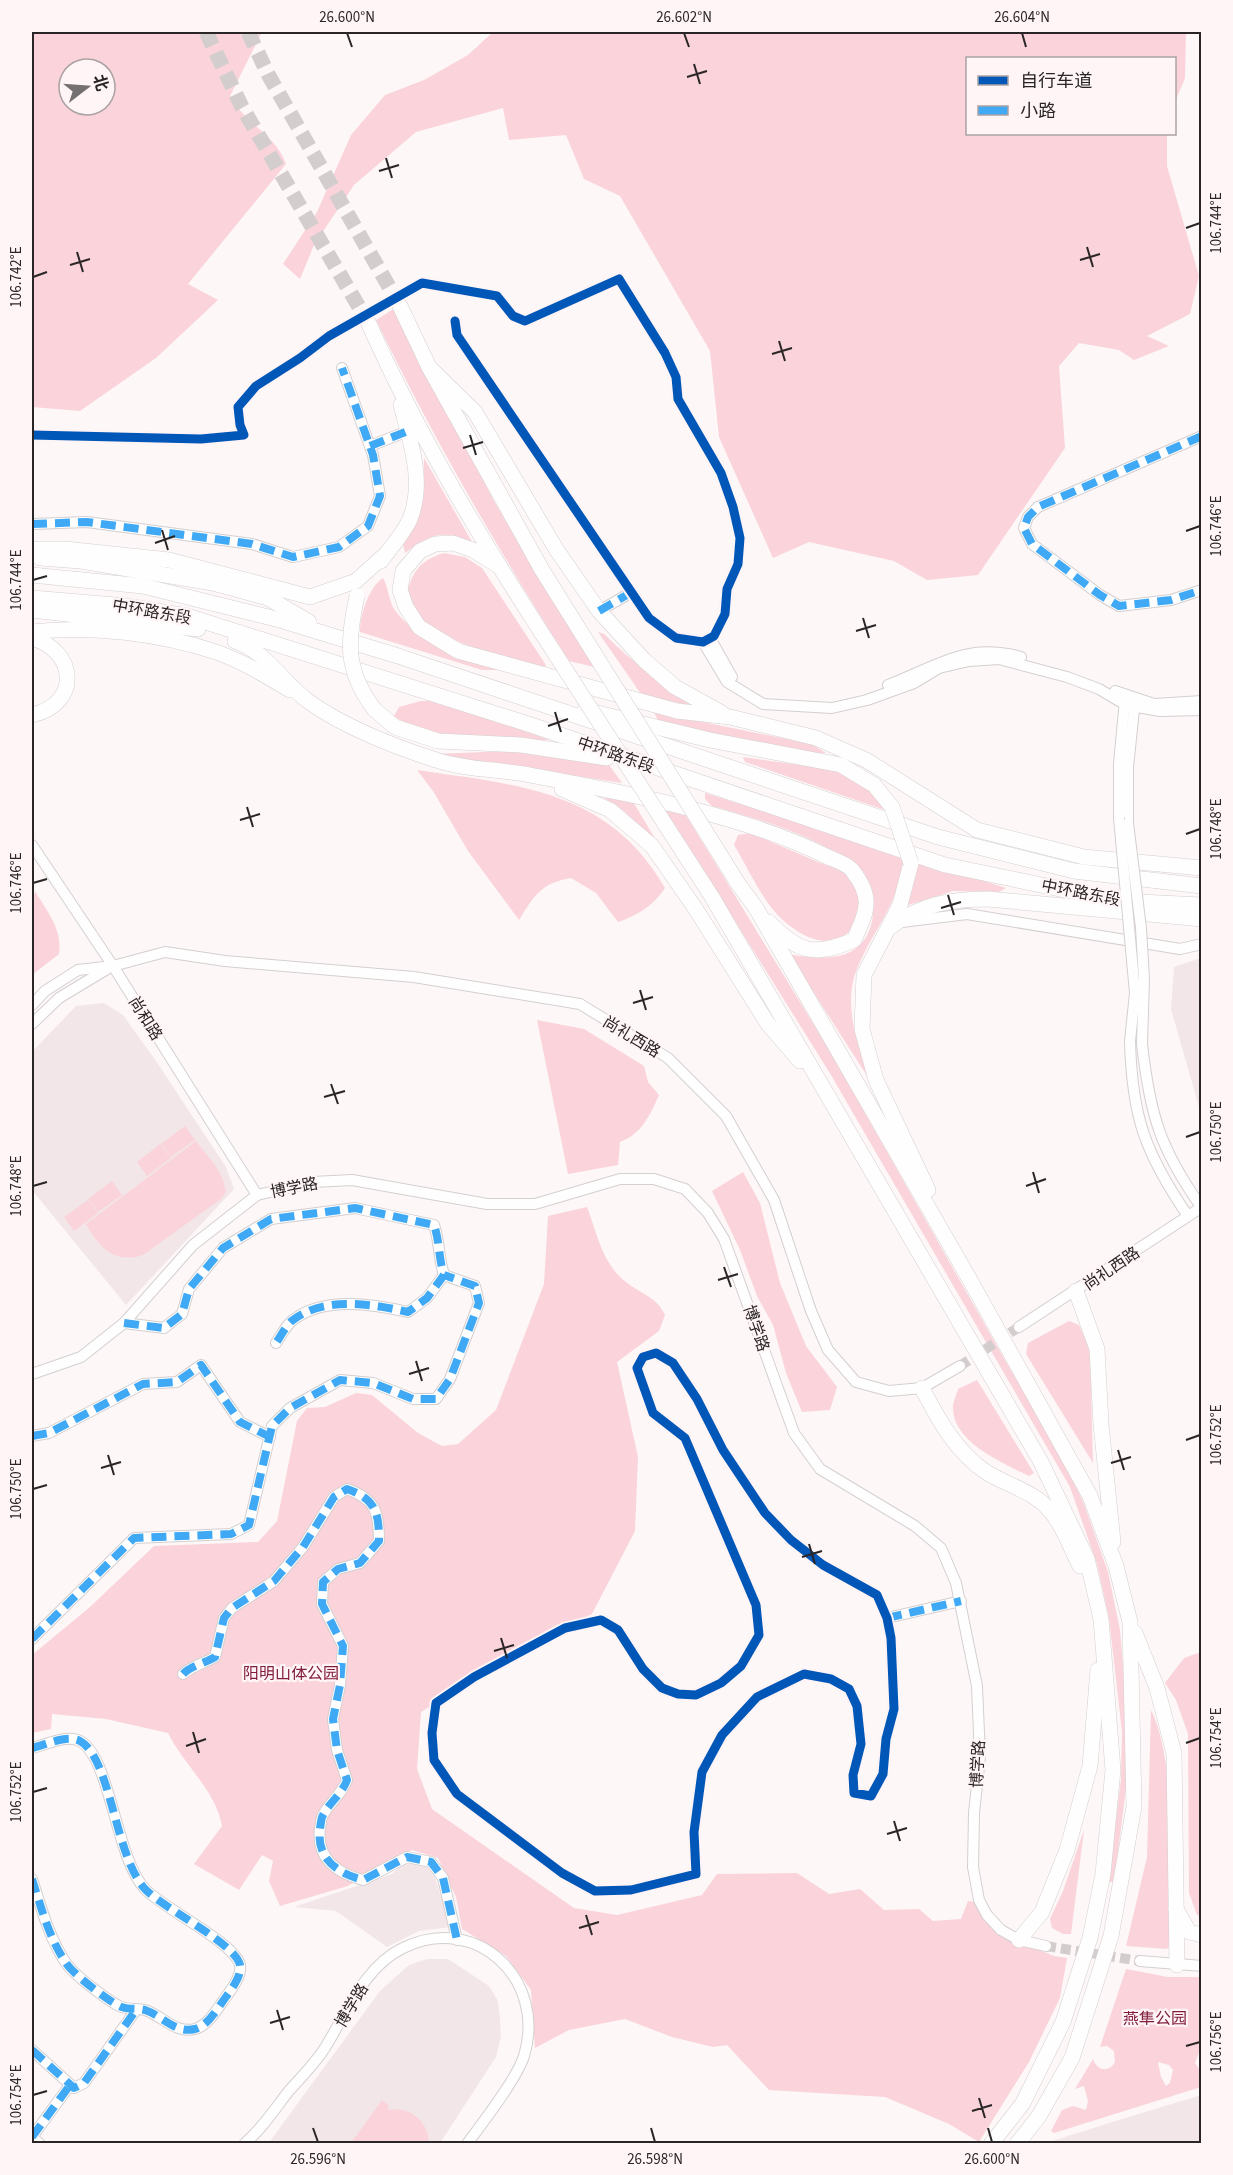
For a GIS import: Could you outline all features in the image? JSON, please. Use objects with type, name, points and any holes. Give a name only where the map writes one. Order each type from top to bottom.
[{"type":"highway","points":[[32,632],[115,632],[171,640],[216,652],[254,668],[307,701],[363,731],[438,761],[529,775],[718,816],[806,845],[850,868],[863,888],[868,906],[854,940],[821,952],[803,948],[782,936],[756,908],[739,885],[542,570],[429,367],[400,306]]},
{"type":"highway","points":[[369,324],[395,384],[499,566],[712,897],[1041,1462],[1087,1559],[1101,1619],[1113,1770],[1103,1874],[1090,1938],[1063,2022],[1023,2103],[991,2144]]},
{"type":"highway","points":[[429,367],[475,412],[556,549],[599,612],[644,660],[675,687],[730,717]]},
{"type":"highway","points":[[395,384],[415,461],[416,496],[410,520],[357,596],[348,636],[355,679],[374,709],[395,727],[438,741],[521,745],[640,762]]},
{"type":"highway","points":[[499,566],[473,550],[453,543],[427,547],[420,551],[404,571],[400,590],[406,607],[419,627],[458,651],[677,711],[730,717],[816,738],[866,760],[977,830],[1084,857],[1202,868]]},
{"type":"highway","points":[[32,549],[65,549],[169,560],[310,597],[356,581],[387,553]]},
{"type":"highway","points":[[32,558],[81,561],[213,583],[268,598],[333,636]]},
{"type":"highway","name":"中环路东段","points":[[32,575],[143,586],[280,620],[938,837],[1074,871],[1202,886]]},
{"type":"highway","name":"中环路东段","points":[[32,598],[127,606],[187,616],[640,762],[945,865],[1118,901],[1202,905]]},
{"type":"highway","points":[[32,610],[190,626],[251,646],[307,701]]},
{"type":"highway","points":[[32,638],[54,650],[61,660],[69,681],[63,697],[54,707],[32,715]]},
{"type":"highway","points":[[475,683],[710,740],[841,765],[874,785],[892,807],[911,863],[893,925],[864,975],[862,1029],[876,1080],[970,1280]]},
{"type":"highway","points":[[529,775],[610,810],[652,846],[695,908],[768,1024],[826,1092]]},
{"type":"highway","points":[[893,925],[926,906],[953,899],[988,899],[1202,919]]},
{"type":"highway","points":[[756,908],[970,1280],[1090,1496],[1116,1566],[1130,1622],[1156,1688],[1174,1754],[1177,1965]]},
{"type":"highway","points":[[1076,1291],[1097,1349],[1101,1424],[1116,1566]]},
{"type":"highway","points":[[922,1388],[934,1413],[958,1447],[986,1472],[1028,1492],[1052,1513],[1095,1594]]},
{"type":"highway","points":[[1019,1940],[1042,1912],[1067,1850],[1090,1766],[1101,1619]]},
{"type":"highway","points":[[1017,2144],[1039,2116],[1072,2058],[1111,1936],[1134,1808],[1130,1622]]},
{"type":"highway","points":[[1175,1907],[1190,1932],[1202,1935]]},
{"type":"street","points":[[32,435],[201,439],[244,435],[240,425],[238,407],[256,386],[329,336],[422,284],[497,296],[513,316],[525,321],[619,279],[665,353],[676,377],[678,399],[721,473],[734,507],[740,538],[738,564],[727,589],[725,614],[714,636],[706,640],[676,638],[649,618],[457,335],[455,321]]},
{"type":"street","points":[[32,524],[87,522],[252,544],[293,556],[339,547],[368,526],[380,496],[370,446],[342,368]]},
{"type":"street","points":[[370,446],[408,431]]},
{"type":"street","points":[[1202,436],[1038,507],[1028,517],[1024,528],[1032,544],[1100,595],[1119,606],[1171,600],[1202,590]]},
{"type":"street","points":[[599,612],[632,592]]},
{"type":"street","points":[[706,640],[732,677],[762,698],[826,702],[869,692],[907,678],[934,663],[961,654],[1002,652],[1054,665],[1100,683],[1130,702],[1161,711],[1202,710]]},
{"type":"street","points":[[1130,702],[1154,704],[1202,700]]},
{"type":"street","points":[[1130,702],[1119,764],[1135,993],[1130,1041],[1131,1077],[1141,1132],[1164,1180],[1188,1216]]},
{"type":"street","points":[[1123,820],[1141,928],[1142,1044],[1149,1096],[1157,1130],[1174,1167],[1201,1207]]},
{"type":"street","name":"尚和路","points":[[32,844],[113,966],[256,1195]]},
{"type":"street","points":[[893,925],[967,914],[1180,949],[1202,944]]},
{"type":"street","name":"尚礼西路","points":[[32,1005],[45,991],[78,970],[113,966],[165,952],[225,961],[414,977],[580,1004],[668,1058],[726,1116],[774,1200],[811,1311],[828,1350],[856,1382],[889,1391],[922,1388],[960,1366]]},
{"type":"street","name":"尚礼西路","points":[[32,1024],[59,998],[113,966]]},
{"type":"street","name":"博学路","points":[[32,1374],[81,1357],[124,1323],[193,1245],[256,1195],[313,1182],[352,1180],[487,1204],[535,1204],[620,1179],[654,1179],[685,1189],[708,1213],[724,1239],[794,1433],[820,1469],[915,1526],[941,1548],[961,1601],[978,1698],[980,1756],[974,1813],[973,1866],[979,1900],[987,1915],[1001,1930],[1019,1940],[1046,1946]]},
{"type":"street","name":"尚礼西路","points":[[1019,1327],[1201,1207]]},
{"type":"street","points":[[124,1323],[164,1328],[182,1314],[189,1289],[223,1248],[271,1219],[355,1208],[434,1225],[439,1239],[438,1255],[444,1275]]},
{"type":"street","points":[[276,1343],[292,1320],[323,1307],[370,1304],[408,1312],[427,1299],[444,1275]]},
{"type":"street","points":[[32,1639],[134,1538],[231,1534],[249,1525],[272,1426],[290,1408],[340,1380],[373,1383],[413,1399],[436,1399],[450,1378],[478,1303],[475,1286],[444,1275]]},
{"type":"street","points":[[656,1353],[673,1363],[697,1399],[723,1450],[765,1513],[791,1540],[823,1564],[877,1595],[886,1618],[894,1675],[894,1709],[886,1739],[883,1774],[871,1796],[854,1793],[853,1775],[861,1744],[857,1706],[849,1689],[831,1679],[804,1674],[757,1697],[722,1735],[702,1772],[694,1832],[696,1874],[632,1890],[595,1891],[562,1873],[457,1794],[434,1760],[432,1733],[436,1703],[474,1677],[565,1628],[601,1620],[618,1630],[643,1669],[662,1688],[678,1694],[696,1695],[721,1683],[741,1666],[759,1635],[756,1605],[685,1438],[653,1413],[637,1368],[643,1357],[649,1355],[656,1353]]},
{"type":"street","points":[[32,1436],[49,1433],[143,1384],[177,1382],[201,1365],[240,1422],[270,1437]]},
{"type":"street","points":[[183,1674],[214,1657],[224,1617],[232,1608],[274,1581],[303,1547],[334,1497],[347,1489],[358,1493],[372,1503],[379,1519],[379,1541],[360,1563],[339,1569],[323,1582],[322,1604],[343,1646],[340,1685],[333,1719],[337,1750],[347,1780],[342,1793],[322,1815],[318,1843],[329,1863],[351,1877],[363,1880],[407,1857],[431,1862],[443,1878],[458,1940]]},
{"type":"street","points":[[886,1618],[961,1601]]},
{"type":"street","points":[[32,1748],[64,1739],[79,1740],[90,1750],[99,1768],[130,1868],[144,1888],[168,1909],[231,1950],[240,1965],[238,1978],[206,2024],[196,2029],[182,2030],[144,2010],[120,2006],[67,1965],[51,1934],[32,1879]]},
{"type":"street","name":"博学路","points":[[244,2144],[259,2132],[324,2049],[369,1975],[403,1948],[444,1937],[478,1944],[505,1962],[525,1995],[529,2027],[524,2057],[467,2144]]},
{"type":"street","points":[[1140,1961],[1202,1966]]},
{"type":"street","points":[[32,2050],[74,2088],[84,2083],[136,2010]]},
{"type":"street","points":[[40,2144],[32,2137],[70,2085]]},
{"type":"shaded area","points":[[1202,958],[1201,1114],[1171,1009],[1174,967]]},
{"type":"shaded area","points":[[104,1003],[123,1015],[156,1061],[226,1167],[234,1189],[126,1305],[32,1190],[32,1052],[76,1006]]},
{"type":"shaded area","points":[[416,1862],[427,1867],[435,1878],[451,1927],[419,1931],[387,1947],[336,1911],[294,1907],[392,1874],[402,1865]]},
{"type":"shaded area","points":[[427,1959],[448,1959],[489,1986],[498,2001],[500,2018],[501,2037],[496,2057],[440,2143],[268,2144],[380,1991],[409,1965]]},
{"type":"shaded area","points":[[1201,2095],[1201,2143],[1046,2143],[1106,2124]]},
{"type":"green space","points":[[32,32],[262,32],[230,96],[244,115],[275,145],[286,164],[188,284],[218,300],[156,358],[80,411],[32,407]]},
{"type":"green space","points":[[493,32],[1186,32],[1185,78],[1176,100],[1176,57],[966,57],[966,135],[1167,135],[1167,166],[1199,276],[1190,314],[1147,336],[1169,346],[1134,360],[1119,350],[1079,343],[1059,366],[1065,448],[978,575],[927,580],[894,561],[809,542],[773,558],[719,437],[710,351],[620,196],[584,179],[566,135],[509,140],[503,108],[416,132],[354,185],[314,245],[300,279],[283,264],[317,212],[351,135],[385,95],[424,80],[468,55]]},
{"type":"green space","points":[[395,308],[495,503],[594,667],[569,661],[443,450],[376,320]]},
{"type":"green space","points":[[424,458],[472,542],[452,536],[437,535],[422,541],[405,553],[403,544],[423,488]]},
{"type":"green space","points":[[444,553],[465,557],[482,568],[546,665],[544,668],[459,642],[428,626],[419,618],[407,593],[409,585],[419,567],[429,559]]},
{"type":"green space","points":[[383,578],[394,609],[416,631],[442,647],[499,670],[482,670],[360,632],[366,602]]},
{"type":"green space","points":[[598,632],[604,634],[649,674],[699,708],[641,694]]},
{"type":"green space","points":[[421,701],[438,701],[550,740],[490,741],[449,738],[411,726],[394,716],[399,707]]},
{"type":"green space","points":[[654,712],[811,744],[826,753],[812,753],[660,725]]},
{"type":"green space","points":[[535,750],[607,762],[622,783],[434,754]]},
{"type":"green space","points":[[743,757],[842,771],[865,783],[885,810],[745,762]]},
{"type":"green space","points":[[417,770],[525,788],[558,798],[589,812],[617,830],[642,855],[665,888],[656,900],[644,909],[618,922],[596,893],[571,878],[561,880],[539,892],[519,920],[468,851],[433,791]]},
{"type":"green space","points":[[597,793],[632,800],[660,847],[624,811]]},
{"type":"green space","points":[[705,793],[903,855],[898,887],[857,969],[851,995],[856,1038],[871,1076],[869,1079],[789,954],[834,957],[848,953],[859,946],[867,936],[873,912],[869,887],[863,875],[851,861],[804,836],[712,806],[705,799]]},
{"type":"green space","points":[[666,811],[684,812],[828,1048],[1006,1362],[1062,1456],[1084,1504],[1108,1572],[1120,1630],[1128,1723],[1127,1781],[1114,1882],[1109,1882],[1109,1877],[1121,1779],[1122,1732],[1109,1618],[1097,1564],[1070,1487],[831,1075]]},
{"type":"green space","points":[[751,833],[844,873],[855,886],[860,900],[859,915],[852,928],[841,938],[825,941],[806,936],[784,921],[762,895],[734,845],[738,835]]},
{"type":"green space","points":[[915,859],[1006,888],[999,892],[953,891],[905,906]]},
{"type":"green space","points":[[35,891],[53,921],[60,945],[59,954],[32,975],[32,903]]},
{"type":"green space","points":[[537,1020],[584,1029],[644,1066],[648,1082],[659,1095],[649,1117],[640,1129],[628,1139],[620,1142],[618,1165],[568,1174]]},
{"type":"green space","points":[[185,1126],[195,1140],[171,1157],[161,1144]]},
{"type":"green space","points":[[196,1141],[221,1176],[226,1192],[221,1199],[143,1255],[124,1257],[102,1247],[86,1224]]},
{"type":"green space","points":[[160,1144],[171,1158],[147,1176],[137,1162]]},
{"type":"green space","points":[[743,1172],[760,1203],[780,1283],[806,1346],[837,1387],[830,1410],[802,1412],[786,1373],[773,1325],[757,1296],[740,1250],[712,1191]]},
{"type":"green space","points":[[112,1181],[122,1195],[98,1212],[88,1199]]},
{"type":"green space","points":[[88,1200],[98,1213],[74,1231],[64,1217]]},
{"type":"green space","name":"阳明山体公园","points":[[587,1207],[601,1248],[611,1266],[626,1282],[658,1304],[665,1315],[659,1331],[617,1362],[638,1457],[635,1531],[592,1614],[551,1632],[421,1712],[417,1769],[432,1809],[574,1908],[617,1915],[702,1895],[717,1874],[797,1873],[829,1894],[860,1889],[884,1910],[919,1909],[933,1921],[961,1919],[968,1901],[975,1902],[997,1932],[1054,1956],[1067,1958],[1060,1998],[1029,2062],[979,2142],[949,2124],[885,2097],[769,2090],[727,2045],[713,2047],[672,2037],[625,2019],[569,2030],[535,2048],[531,1990],[506,1956],[462,1929],[456,1897],[438,1858],[412,1850],[373,1869],[348,1886],[280,1906],[269,1881],[273,1861],[262,1855],[239,1890],[194,1864],[222,1826],[213,1801],[168,1733],[106,1719],[52,1714],[51,1729],[32,1733],[32,1655],[90,1607],[154,1546],[258,1542],[277,1521],[297,1421],[307,1408],[325,1407],[356,1393],[372,1395],[418,1433],[442,1446],[458,1444],[496,1410],[544,1284],[548,1216]]},
{"type":"green space","points":[[1069,1321],[1079,1325],[1090,1350],[1093,1463],[1026,1354],[1028,1343]]},
{"type":"green space","points":[[977,1380],[1034,1473],[1029,1476],[993,1458],[970,1441],[961,1431],[955,1419],[954,1400],[958,1389]]},
{"type":"green space","points":[[1202,1652],[1201,1916],[1197,1915],[1189,1893],[1188,1734],[1176,1700],[1165,1683],[1184,1658]]},
{"type":"green space","points":[[1151,1710],[1160,1733],[1169,1791],[1171,1889],[1170,1945],[1167,1949],[1126,1946],[1147,1857]]},
{"type":"green space","points":[[1084,1830],[1071,1934],[1063,1934],[1052,1928],[1050,1919],[1063,1891]]},
{"type":"green space","name":"燕隼公园","points":[[1126,1969],[1168,1977],[1201,1977],[1201,2053],[1200,2050],[1195,2063],[1201,2072],[1201,2087],[1054,2133],[1051,2131],[1062,2110],[1073,2106],[1086,2110],[1088,2101],[1084,2086],[1075,2089],[1093,2059],[1097,2066],[1103,2069],[1110,2068],[1115,2062],[1114,2051],[1107,2046],[1100,2047]],"holes":[[[1158,2062],[1169,2065],[1173,2070],[1170,2083],[1166,2086],[1161,2077]]]},
{"type":"green space","points":[[382,2100],[389,2106],[388,2110],[404,2110],[416,2117],[425,2128],[429,2143],[351,2143]]},
{"type":"tunnel","points":[[206,32],[242,107],[369,324]]},
{"type":"tunnel","points":[[248,32],[269,76],[400,306]]},
{"type":"tunnel","points":[[960,1366],[1019,1327]]},
{"type":"tunnel","points":[[1046,1946],[1140,1961]]},
{"type":"marked path","points":[[32,524],[87,522],[252,544],[293,557],[339,547],[368,526],[380,496],[373,455],[342,368]]},
{"type":"marked path","points":[[370,446],[408,431]]},
{"type":"marked path","points":[[1202,436],[1038,507],[1028,517],[1024,528],[1032,544],[1100,595],[1119,606],[1171,600],[1202,590]]},
{"type":"marked path","points":[[599,611],[632,592]]},
{"type":"marked path","points":[[124,1323],[164,1328],[182,1314],[189,1289],[223,1248],[271,1219],[355,1208],[434,1225],[444,1275],[427,1298],[408,1312],[380,1306],[349,1304],[305,1312],[293,1320],[276,1343]]},
{"type":"marked path","points":[[32,1639],[134,1538],[231,1534],[249,1525],[272,1426],[290,1408],[340,1380],[373,1383],[413,1399],[436,1399],[450,1379],[479,1303],[475,1286],[444,1275]]},
{"type":"marked path","points":[[32,1436],[49,1433],[143,1384],[177,1382],[201,1365],[240,1422],[270,1437]]},
{"type":"marked path","points":[[183,1674],[215,1657],[224,1618],[232,1608],[274,1581],[303,1547],[334,1497],[347,1489],[370,1502],[377,1515],[379,1541],[360,1563],[338,1569],[323,1582],[322,1604],[343,1646],[340,1685],[333,1719],[337,1750],[347,1780],[322,1816],[321,1848],[336,1868],[363,1880],[407,1857],[431,1862],[443,1878],[457,1940]]},
{"type":"marked path","points":[[887,1618],[961,1601]]},
{"type":"marked path","points":[[32,1748],[56,1741],[75,1739],[90,1751],[99,1767],[119,1833],[135,1874],[145,1889],[154,1897],[213,1937],[235,1956],[240,1965],[237,1979],[211,2018],[195,2029],[181,2029],[145,2010],[119,2006],[76,1974],[66,1963],[50,1933],[32,1879]]},
{"type":"marked path","points":[[32,2050],[74,2088],[84,2083],[136,2010]]},
{"type":"marked path","points":[[32,2137],[70,2085]]},
{"type":"cycle path","points":[[32,435],[201,439],[244,435],[240,425],[238,407],[256,386],[329,336],[422,283],[497,296],[513,316],[525,321],[619,279],[665,353],[676,377],[678,399],[721,473],[733,507],[740,538],[738,564],[727,589],[725,614],[714,636],[703,642],[676,638],[649,618],[457,335],[455,321]]},
{"type":"cycle path","points":[[656,1353],[673,1363],[697,1399],[723,1450],[765,1513],[791,1540],[823,1565],[877,1595],[887,1618],[891,1638],[894,1709],[886,1739],[883,1774],[871,1796],[854,1793],[853,1775],[861,1744],[857,1706],[849,1689],[831,1679],[804,1674],[757,1697],[722,1735],[702,1772],[694,1832],[696,1874],[631,1890],[595,1891],[562,1873],[457,1794],[434,1760],[432,1733],[436,1703],[474,1677],[565,1628],[601,1620],[618,1630],[643,1669],[662,1688],[678,1694],[696,1695],[721,1683],[741,1666],[759,1635],[756,1605],[685,1438],[653,1413],[637,1368],[643,1357],[656,1353]]}]
